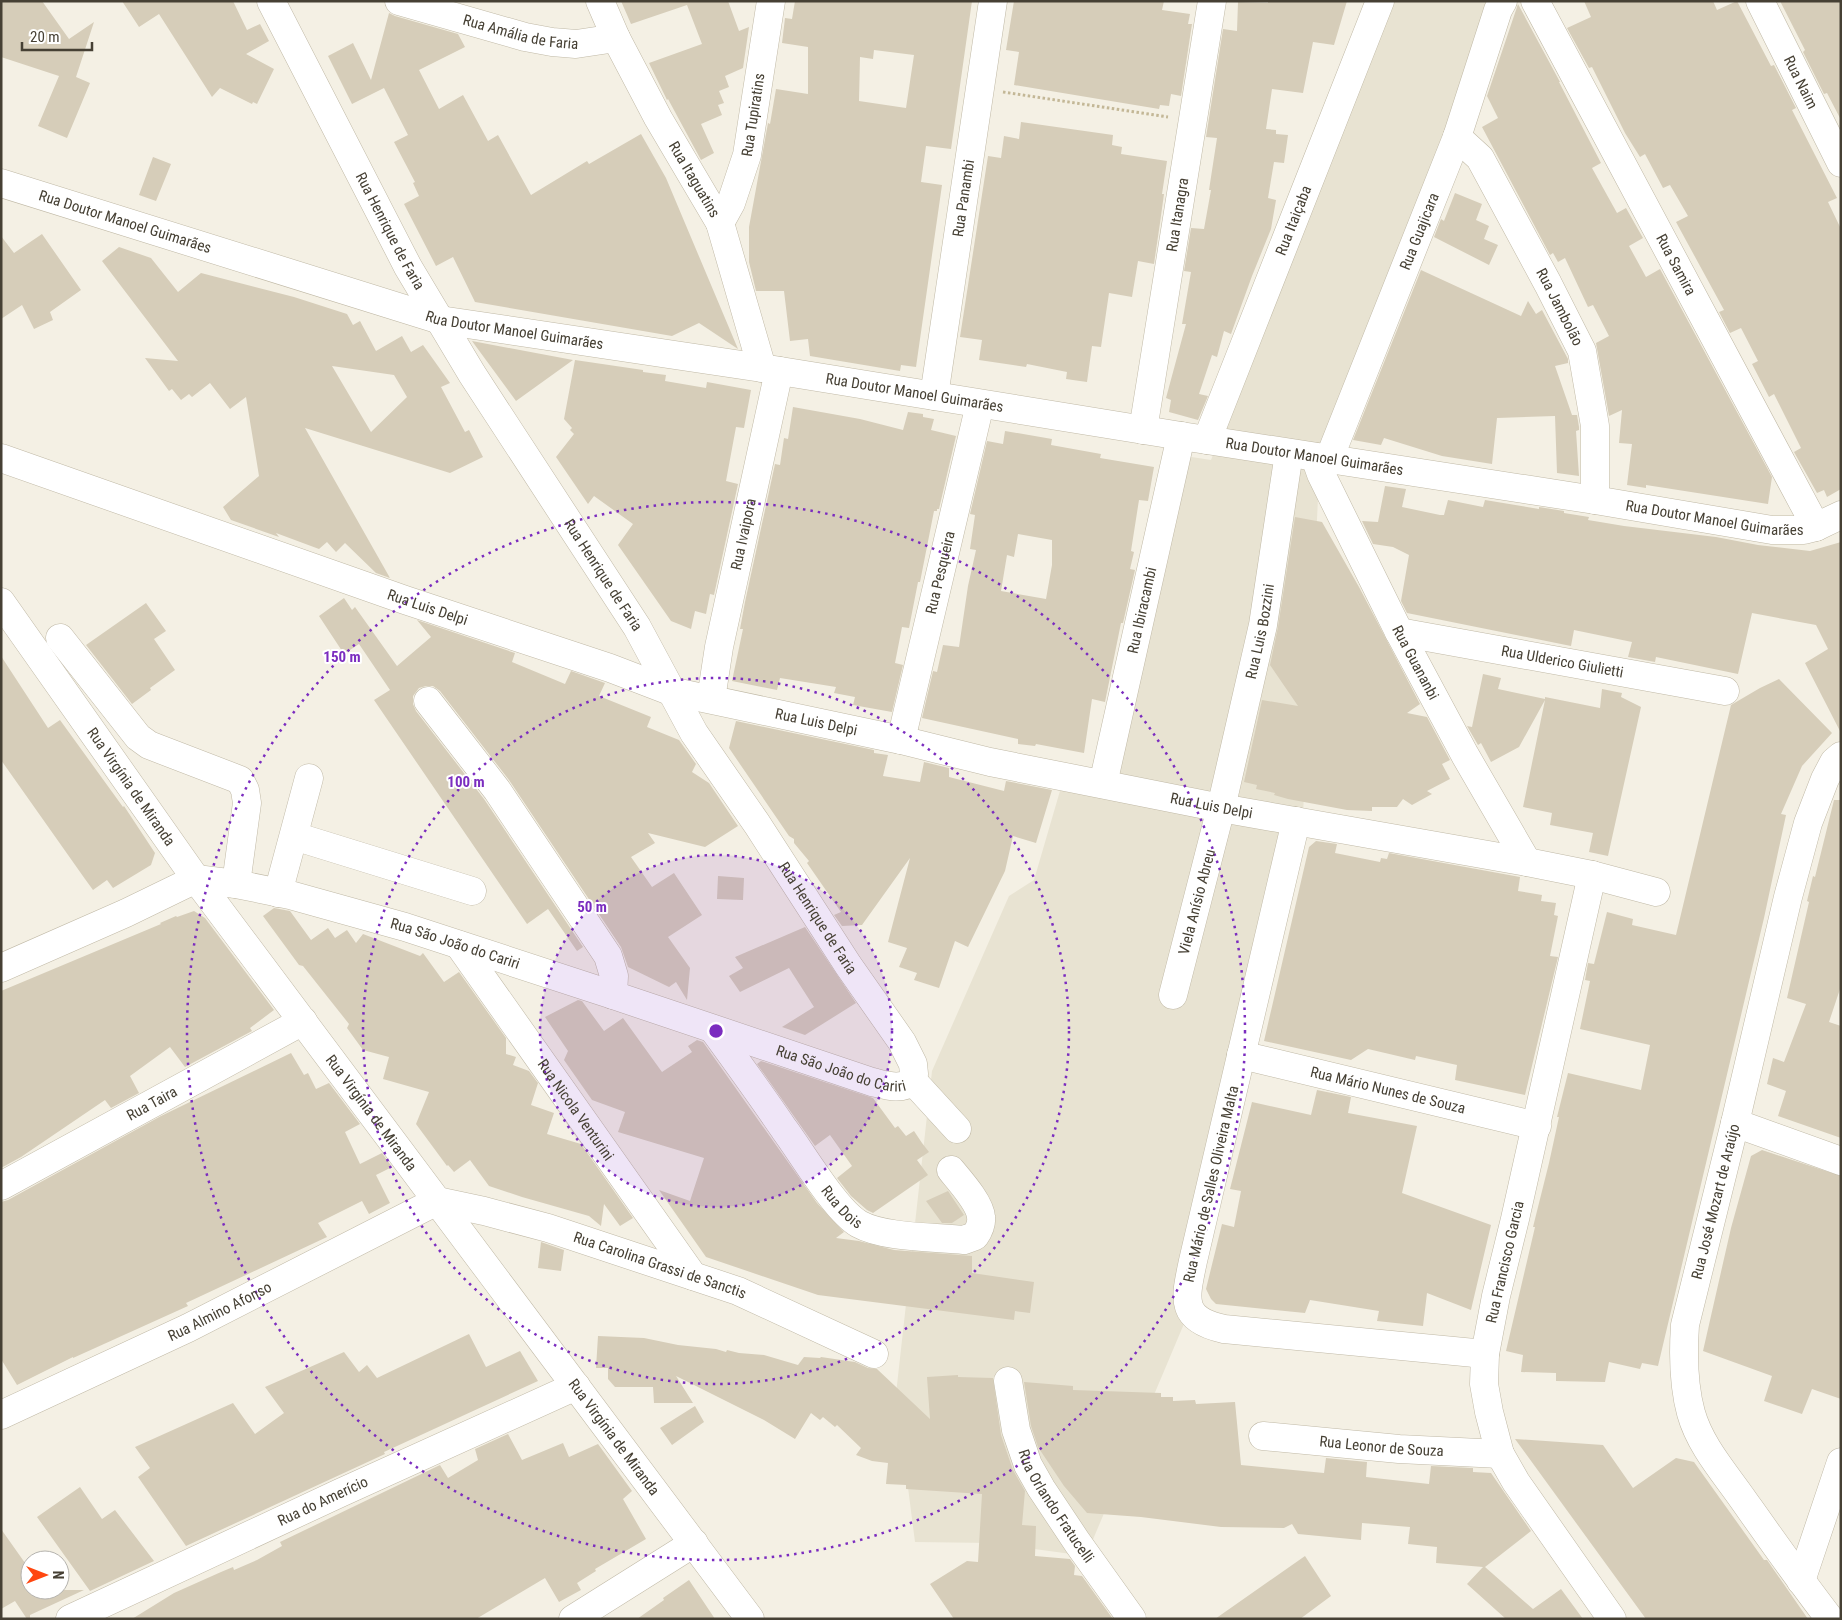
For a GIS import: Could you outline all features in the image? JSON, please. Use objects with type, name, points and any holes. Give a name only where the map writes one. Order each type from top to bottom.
[{"type":"street","name":"Rua Henrique de Faria","points":[[271,1],[408,267],[472,374],[637,626],[694,734],[757,824],[848,965],[902,1042],[913,1064],[914,1074],[912,1081]]},
{"type":"street","name":"Rua Amália de Faria","points":[[399,1],[525,37],[552,42],[576,44],[616,38]]},
{"type":"street","name":"Rua Itaguatins","points":[[600,1],[616,38],[658,118],[720,223],[770,369]]},
{"type":"street","name":"Rua Tupiratins","points":[[720,223],[731,203],[747,155],[771,1]]},
{"type":"street","name":"Rua Panambi","points":[[934,396],[993,1]]},
{"type":"street","name":"Rua Itanagra","points":[[1143,430],[1212,1]]},
{"type":"street","name":"Rua Itaiçaba","points":[[1194,438],[1380,1]]},
{"type":"street","name":"Rua Guajicara","points":[[1311,456],[1457,137],[1498,10],[1503,1]]},
{"type":"street","name":"Rua Samira","points":[[1535,1],[1816,527]]},
{"type":"street","name":"Rua Naim","points":[[1760,1],[1841,163]]},
{"type":"street","name":"Rua Jambolão","points":[[1457,137],[1480,158],[1582,351],[1595,426],[1595,500]]},
{"type":"street","name":"Rua Doutor Manoel Guimarães","points":[[1,183],[440,320],[770,369],[1143,430],[1595,500],[1772,530],[1804,530],[1816,527],[1841,515]]},
{"type":"street","name":"Rua Ivaipora","points":[[711,699],[770,369]]},
{"type":"street","name":"Rua Pesqueira","points":[[901,740],[980,404]]},
{"type":"street","name":"Rua Ibiracambi","points":[[1103,784],[1194,438]]},
{"type":"street","name":"Rua Guananbi","points":[[1311,456],[1399,632],[1465,755],[1527,862]]},
{"type":"street","name":"Rua Luis Bozzini","points":[[1221,808],[1263,625],[1311,456]]},
{"type":"street","name":"Rua Luis Delpi","points":[[1,458],[405,600],[610,668],[670,691],[901,740],[990,762],[1221,808],[1527,862],[1592,875],[1656,892]]},
{"type":"street","name":"Rua Virgínia de Miranda","points":[[1,602],[196,879],[750,1619]]},
{"type":"street","name":"Rua Ulderico Giulietti","points":[[1399,632],[1725,691]]},
{"type":"street","points":[[60,638],[138,737],[149,745],[240,780],[245,790],[247,803],[236,884]]},
{"type":"street","points":[[428,701],[497,790],[608,956],[613,969],[613,994]]},
{"type":"street","name":"Rua José Mozart de Araújo","points":[[1830,1619],[1800,1582],[1702,1442],[1691,1414],[1684,1384],[1683,1355],[1685,1326],[1788,897],[1808,823],[1825,779],[1834,762],[1841,756]]},
{"type":"street","points":[[278,893],[309,778]]},
{"type":"street","name":"Viela Anísio Abreu","points":[[1173,994],[1221,808]]},
{"type":"street","name":"Rua Mário de Salles Oliveira Malta","points":[[1296,821],[1187,1290],[1188,1305],[1192,1314],[1198,1320],[1207,1326],[1224,1329],[1485,1354]]},
{"type":"street","points":[[294,836],[472,891]]},
{"type":"street","name":"Rua Francisco Garcia","points":[[1592,875],[1537,1126],[1496,1296],[1485,1354],[1484,1384],[1500,1454],[1516,1482],[1612,1619]]},
{"type":"street","name":"Rua São João do Cariri","points":[[196,879],[236,884],[278,893],[405,927],[613,994],[872,1082],[893,1086],[908,1084],[912,1081]]},
{"type":"street","points":[[1,968],[126,913],[196,879]]},
{"type":"street","name":"Rua Nicola Venturini","points":[[459,945],[693,1276]]},
{"type":"street","name":"Rua Taira","points":[[1,1186],[303,1021]]},
{"type":"street","name":"Rua Dois","points":[[713,1029],[824,1186],[848,1217],[859,1224],[890,1234],[964,1240],[975,1236],[982,1220],[980,1213],[967,1191],[951,1170]]},
{"type":"street","name":"Rua Mário Nunes de Souza","points":[[1241,1055],[1537,1126]]},
{"type":"street","points":[[912,1081],[957,1129]]},
{"type":"street","points":[[1735,1124],[1841,1161]]},
{"type":"street","name":"Rua Carolina Grassi de Sanctis","points":[[437,1201],[548,1228],[738,1291],[874,1354]]},
{"type":"street","name":"Rua Almino Afonso","points":[[1,1415],[188,1328],[437,1201]]},
{"type":"street","name":"Rua Orlando Fratucelli","points":[[1008,1380],[1016,1430],[1028,1465],[1056,1511],[1132,1619]]},
{"type":"street","name":"Rua do Amerício","points":[[70,1619],[340,1493],[576,1386]]},
{"type":"street","name":"Rua Leonor de Souza","points":[[1263,1436],[1399,1449],[1500,1454]]},
{"type":"street","points":[[1800,1582],[1841,1462]]},
{"type":"street","points":[[572,1619],[694,1543]]},
{"type":"path","points":[[981,88],[1193,121]]},
{"type":"shaded area","points":[[1392,1],[1517,1],[1333,479],[1319,477],[1302,836],[1186,1319],[1086,1556],[991,1543],[915,1542],[896,1394],[932,1071],[1009,896],[1034,880],[1062,784],[1111,795],[1185,456],[1211,460]]},
{"type":"building","points":[[1,1],[42,1],[69,39],[94,22],[76,77],[90,83],[67,138],[38,126],[59,76],[1,57]]},
{"type":"building","points":[[122,1],[233,1],[247,30],[260,24],[269,41],[246,54],[274,69],[257,104],[253,102],[252,104],[220,88],[212,97],[159,14],[139,27]]},
{"type":"building","points":[[621,1],[728,1],[739,31],[749,27],[743,68],[725,76],[729,87],[719,91],[724,103],[718,105],[722,115],[701,124],[714,153],[701,160],[667,100],[649,63],[702,44],[687,5],[631,24]]},
{"type":"building","points":[[795,1],[972,1],[951,149],[926,146],[921,182],[942,185],[916,367],[901,365],[900,371],[810,356],[808,339],[790,341],[784,291],[756,291],[749,262],[749,227],[776,89],[808,94],[808,47],[782,43],[785,18],[792,19]],"holes":[[[874,50],[914,55],[906,108],[859,101],[860,57],[873,59]]]},
{"type":"building","points":[[1014,1],[1164,1],[1162,10],[1190,14],[1188,24],[1192,24],[1181,96],[1171,94],[1169,106],[1160,105],[1159,109],[1014,85],[1019,52],[1006,50]]},
{"type":"building","points":[[1268,1],[1347,1],[1334,45],[1313,42],[1303,93],[1272,89],[1266,129],[1276,130],[1276,134],[1288,135],[1284,163],[1274,162],[1268,198],[1276,200],[1271,229],[1231,334],[1224,331],[1217,357],[1212,355],[1199,394],[1208,396],[1198,420],[1169,412],[1171,400],[1166,398],[1186,324],[1182,324],[1191,272],[1184,271],[1191,228],[1204,229],[1211,190],[1209,190],[1217,138],[1206,137],[1223,29],[1237,31],[1238,2],[1268,3]]},
{"type":"building","points":[[1584,1],[1713,1],[1717,10],[1737,1],[1771,66],[1774,65],[1796,108],[1792,110],[1837,198],[1828,202],[1841,229],[1841,489],[1827,497],[1824,490],[1817,493],[1794,452],[1801,448],[1774,394],[1769,397],[1752,364],[1758,361],[1741,328],[1730,333],[1719,312],[1724,310],[1676,222],[1688,216],[1670,185],[1663,188],[1645,154],[1640,157],[1625,133],[1592,67],[1589,68],[1567,28],[1591,17]]},
{"type":"building","points":[[1780,1],[1841,1],[1841,120],[1827,93],[1824,94],[1803,52],[1805,50]]},
{"type":"building","points":[[1518,4],[1601,163],[1592,168],[1617,213],[1626,208],[1643,238],[1629,246],[1646,277],[1660,269],[1772,477],[1768,504],[1646,485],[1646,488],[1627,485],[1632,444],[1619,443],[1622,410],[1609,416],[1596,343],[1609,336],[1593,305],[1588,307],[1565,258],[1558,262],[1553,253],[1550,255],[1482,127],[1498,118],[1487,96]]},
{"type":"building","points":[[389,13],[458,34],[465,47],[419,70],[439,109],[463,95],[488,141],[498,135],[531,195],[587,161],[589,164],[641,134],[666,178],[738,349],[699,323],[672,336],[475,302],[453,257],[436,266],[404,204],[419,196],[413,183],[415,182],[394,142],[408,135],[384,88],[352,104],[328,56],[353,43],[371,80]]},
{"type":"building","points":[[1021,122],[1113,135],[1112,145],[1122,147],[1121,154],[1167,161],[1154,264],[1138,261],[1132,297],[1109,293],[1101,347],[1092,346],[1087,382],[1066,379],[1067,372],[1027,364],[1026,367],[979,360],[982,340],[960,337],[988,156],[1001,158],[1004,136],[1019,139]]},
{"type":"building","points":[[153,157],[171,164],[156,201],[139,195]]},
{"type":"building","points":[[1455,193],[1482,204],[1476,220],[1489,226],[1484,239],[1498,245],[1489,265],[1434,237],[1441,219],[1444,221]]},
{"type":"building","points":[[42,234],[81,290],[50,312],[53,320],[34,329],[22,305],[1,319],[1,236],[14,253]]},
{"type":"building","points":[[119,247],[151,258],[178,292],[201,273],[294,297],[347,314],[353,325],[360,321],[376,351],[402,336],[411,352],[423,345],[450,383],[441,387],[465,432],[469,430],[483,457],[450,473],[305,428],[390,578],[376,573],[345,543],[336,552],[327,542],[319,549],[276,533],[279,537],[231,520],[223,507],[259,476],[246,397],[230,409],[210,383],[192,397],[189,394],[181,400],[172,389],[169,391],[145,358],[178,361],[102,261]],"holes":[[[332,366],[394,375],[407,397],[371,432]]]},
{"type":"building","points":[[1421,270],[1521,316],[1528,301],[1536,314],[1542,310],[1568,359],[1568,363],[1555,366],[1572,415],[1577,415],[1579,427],[1579,430],[1576,431],[1579,476],[1557,473],[1555,416],[1497,418],[1492,464],[1442,456],[1384,438],[1381,445],[1353,440]]},
{"type":"building","points":[[472,341],[573,360],[516,401]]},
{"type":"building","points":[[575,360],[643,370],[643,372],[666,375],[665,381],[706,388],[707,382],[751,390],[744,428],[736,427],[726,481],[738,484],[714,595],[710,594],[706,614],[695,611],[691,629],[671,621],[618,545],[633,524],[594,496],[588,504],[556,457],[574,434],[570,430],[572,428],[564,419]]},
{"type":"building","points":[[793,407],[860,419],[903,430],[908,412],[923,414],[923,417],[934,419],[931,430],[956,436],[939,509],[934,511],[909,628],[902,627],[895,663],[903,665],[892,712],[853,705],[855,697],[834,693],[836,687],[780,678],[777,690],[732,681],[743,629],[740,629],[745,602],[775,464],[780,465],[784,438],[788,439]]},
{"type":"building","points":[[1005,431],[1052,439],[1051,445],[1101,454],[1100,458],[1154,467],[1148,501],[1139,500],[1131,551],[1134,552],[1130,569],[1135,570],[1123,623],[1121,623],[1105,702],[1092,699],[1084,753],[1036,744],[1035,746],[1018,744],[1018,739],[922,718],[933,671],[937,672],[943,645],[959,647],[968,586],[976,550],[970,549],[975,515],[970,514],[987,441],[1003,444]],"holes":[[[1018,534],[1052,540],[1052,565],[1046,599],[1001,591],[1007,555],[1014,557]]]},
{"type":"building","points":[[1385,486],[1406,489],[1402,507],[1440,515],[1444,515],[1448,500],[1483,507],[1485,500],[1564,511],[1564,513],[1589,517],[1588,520],[1624,526],[1716,537],[1758,545],[1810,551],[1841,542],[1841,733],[1805,663],[1828,649],[1816,625],[1752,613],[1738,674],[1656,657],[1655,662],[1628,657],[1632,642],[1574,630],[1571,646],[1407,613],[1401,601],[1409,555],[1393,547],[1373,544],[1362,521],[1378,522]]},
{"type":"building","points":[[1295,517],[1322,522],[1359,587],[1420,704],[1407,713],[1427,717],[1450,760],[1442,764],[1450,779],[1427,791],[1432,794],[1412,805],[1403,799],[1397,807],[1372,807],[1372,811],[1347,810],[1288,799],[1274,795],[1275,793],[1256,789],[1257,785],[1244,782],[1262,700],[1298,706],[1270,665],[1278,627]]},
{"type":"building","points":[[344,598],[352,610],[355,607],[397,666],[431,637],[417,620],[515,653],[512,662],[565,684],[571,671],[605,683],[599,696],[651,717],[647,727],[679,740],[696,764],[692,772],[709,783],[738,826],[705,847],[648,833],[655,843],[631,857],[652,887],[674,873],[702,915],[668,937],[690,968],[687,1000],[676,982],[669,987],[628,967],[621,947],[509,780],[440,691],[433,686],[419,688],[413,696],[413,704],[416,711],[484,799],[583,947],[577,951],[548,909],[527,924],[374,700],[390,690],[359,644],[344,654],[319,616]]},
{"type":"building","points":[[146,603],[166,631],[154,639],[175,670],[132,704],[86,645]]},
{"type":"building","points":[[1,656],[48,728],[60,720],[124,806],[155,853],[151,865],[113,888],[107,880],[93,890],[1,760]]},
{"type":"building","points":[[1483,674],[1501,678],[1498,689],[1545,699],[1545,697],[1600,708],[1602,689],[1622,693],[1621,697],[1641,707],[1608,856],[1589,852],[1593,833],[1550,825],[1552,813],[1523,807],[1545,700],[1519,747],[1491,762],[1481,743],[1478,745],[1467,726],[1472,727]]},
{"type":"building","points":[[1779,679],[1832,733],[1802,766],[1781,814],[1786,815],[1764,918],[1658,1366],[1642,1363],[1640,1369],[1609,1362],[1605,1382],[1556,1381],[1556,1373],[1521,1372],[1523,1355],[1506,1351],[1568,1073],[1641,1090],[1650,1045],[1580,1029],[1590,981],[1585,980],[1588,963],[1594,964],[1607,912],[1633,919],[1632,925],[1676,935],[1731,705]]},
{"type":"building","points":[[736,721],[874,750],[874,753],[888,755],[883,776],[920,782],[924,762],[949,768],[949,777],[1004,791],[1006,781],[1052,790],[1036,843],[1013,836],[1005,871],[968,947],[955,941],[939,988],[914,980],[917,973],[899,967],[907,948],[888,942],[910,858],[862,925],[842,926],[834,915],[841,912],[807,863],[809,861],[794,843],[794,839],[789,836],[729,748]]},
{"type":"building","points":[[1834,800],[1841,800],[1841,986],[1829,1022],[1841,1026],[1841,1138],[1778,1116],[1786,1091],[1767,1084],[1773,1058],[1784,1062],[1806,1004],[1787,998],[1809,902],[1807,901],[1813,876],[1815,877]]},
{"type":"building","points":[[1316,841],[1337,844],[1335,853],[1380,862],[1381,858],[1387,859],[1389,853],[1520,877],[1518,891],[1542,895],[1541,901],[1556,903],[1554,915],[1558,916],[1550,956],[1558,957],[1525,1095],[1455,1080],[1457,1065],[1416,1056],[1415,1060],[1368,1049],[1351,1060],[1264,1041],[1309,847]]},
{"type":"building","points":[[718,876],[744,878],[743,900],[717,899]]},
{"type":"building","points":[[274,908],[290,911],[311,940],[328,928],[335,938],[347,930],[356,943],[363,934],[420,956],[423,953],[444,982],[459,972],[506,1038],[506,1054],[516,1057],[513,1065],[529,1071],[538,1083],[531,1105],[554,1113],[547,1134],[581,1144],[633,1218],[620,1226],[604,1204],[601,1226],[589,1216],[489,1186],[470,1160],[454,1172],[447,1166],[416,1124],[429,1092],[383,1079],[389,1057],[363,1050],[347,1028],[349,1024],[303,966],[299,965],[263,916]]},
{"type":"building","points":[[194,911],[205,918],[274,1010],[250,1028],[252,1031],[185,1067],[170,1047],[130,1076],[139,1093],[111,1108],[105,1100],[21,1157],[1,1168],[1,991],[176,916]]},
{"type":"building","points":[[805,927],[856,1003],[805,1035],[782,1027],[814,1007],[789,968],[740,992],[729,976],[743,968],[735,957]]},
{"type":"building","points":[[578,1000],[582,1001],[604,1031],[623,1018],[662,1072],[692,1052],[688,1046],[697,1040],[703,1042],[817,1203],[844,1232],[836,1238],[859,1241],[894,1250],[972,1256],[972,1273],[1034,1282],[1030,1313],[1015,1311],[1014,1320],[818,1295],[706,1257],[659,1190],[690,1201],[704,1158],[618,1132],[625,1112],[592,1100],[564,1060],[568,1051],[545,1017]]},
{"type":"building","points":[[291,1053],[304,1075],[308,1073],[316,1089],[329,1083],[360,1124],[345,1132],[360,1164],[382,1153],[392,1167],[376,1175],[390,1203],[369,1214],[362,1201],[318,1223],[327,1237],[186,1303],[188,1306],[73,1357],[17,1385],[1,1359],[1,1202],[8,1200],[161,1116]]},
{"type":"building","points":[[761,1061],[873,1098],[895,1128],[898,1126],[906,1136],[914,1131],[929,1152],[917,1160],[928,1175],[873,1213],[867,1210],[851,1196],[837,1178],[852,1166],[830,1135],[815,1146],[757,1064]]},
{"type":"building","points":[[1317,1090],[1351,1097],[1348,1113],[1417,1126],[1402,1193],[1491,1225],[1471,1310],[1427,1293],[1423,1326],[1377,1321],[1379,1311],[1310,1300],[1305,1313],[1216,1304],[1211,1299],[1206,1289],[1222,1224],[1234,1227],[1241,1191],[1230,1189],[1252,1102],[1311,1115]]},
{"type":"building","points":[[1762,1150],[1841,1176],[1841,1399],[1812,1389],[1802,1414],[1764,1401],[1772,1376],[1703,1351],[1731,1228],[1751,1156]]},
{"type":"building","points":[[948,1191],[964,1215],[952,1223],[942,1223],[926,1201]]},
{"type":"building","points":[[541,1242],[564,1250],[561,1271],[538,1268]]},
{"type":"building","points":[[469,1334],[486,1367],[520,1351],[538,1381],[186,1546],[138,1477],[150,1468],[135,1447],[233,1403],[255,1434],[284,1413],[265,1387],[344,1352],[359,1372],[367,1365],[377,1378]]},
{"type":"building","points":[[598,1336],[644,1338],[726,1352],[727,1350],[764,1355],[798,1365],[804,1357],[821,1357],[855,1362],[868,1368],[877,1369],[930,1419],[927,1377],[958,1375],[958,1377],[993,1378],[1001,1435],[1013,1470],[1025,1491],[1022,1525],[1036,1526],[1035,1556],[1070,1559],[1075,1566],[1074,1575],[1082,1576],[1113,1619],[954,1619],[930,1584],[967,1561],[978,1562],[982,1494],[906,1489],[906,1485],[886,1484],[888,1463],[872,1461],[856,1455],[861,1448],[837,1425],[835,1427],[823,1417],[820,1420],[811,1413],[795,1439],[764,1420],[676,1376],[693,1403],[654,1403],[653,1387],[615,1387],[608,1379],[608,1368],[596,1368]]},
{"type":"building","points":[[1024,1382],[1073,1386],[1073,1390],[1161,1393],[1161,1397],[1173,1397],[1173,1401],[1195,1400],[1196,1404],[1235,1402],[1241,1465],[1324,1473],[1326,1458],[1367,1462],[1366,1477],[1429,1484],[1431,1466],[1473,1468],[1473,1472],[1491,1473],[1531,1531],[1485,1567],[1533,1609],[1561,1589],[1583,1619],[1506,1619],[1467,1584],[1483,1567],[1436,1563],[1437,1547],[1408,1544],[1410,1527],[1362,1523],[1361,1540],[1298,1534],[1292,1524],[1284,1528],[1221,1527],[1141,1517],[1087,1513],[1064,1486],[1038,1447],[1031,1426]]},
{"type":"building","points":[[695,1406],[704,1422],[672,1445],[660,1428]]},
{"type":"building","points":[[508,1434],[522,1460],[563,1443],[569,1457],[598,1444],[632,1491],[623,1499],[646,1539],[595,1569],[596,1571],[577,1583],[581,1590],[559,1602],[545,1578],[476,1619],[132,1619],[174,1593],[233,1567],[234,1570],[257,1560],[282,1546],[280,1542],[440,1465],[448,1478],[478,1460],[475,1449]]},
{"type":"building","points":[[1515,1439],[1603,1445],[1633,1488],[1676,1458],[1694,1462],[1808,1619],[1646,1619]]},
{"type":"building","points":[[80,1487],[102,1519],[115,1510],[154,1561],[90,1591],[70,1563],[70,1550],[61,1550],[37,1517]]},
{"type":"building","points":[[1,1529],[20,1556],[20,1600],[62,1600],[30,1615],[30,1619],[27,1619],[15,1601],[1,1609]]},
{"type":"building","points":[[1305,1556],[1331,1596],[1300,1619],[1215,1619]]},
{"type":"building","points":[[689,1580],[715,1619],[637,1619],[664,1600],[663,1598]]},
{"type":"building","points":[[70,1590],[84,1590],[70,1596]]}]
